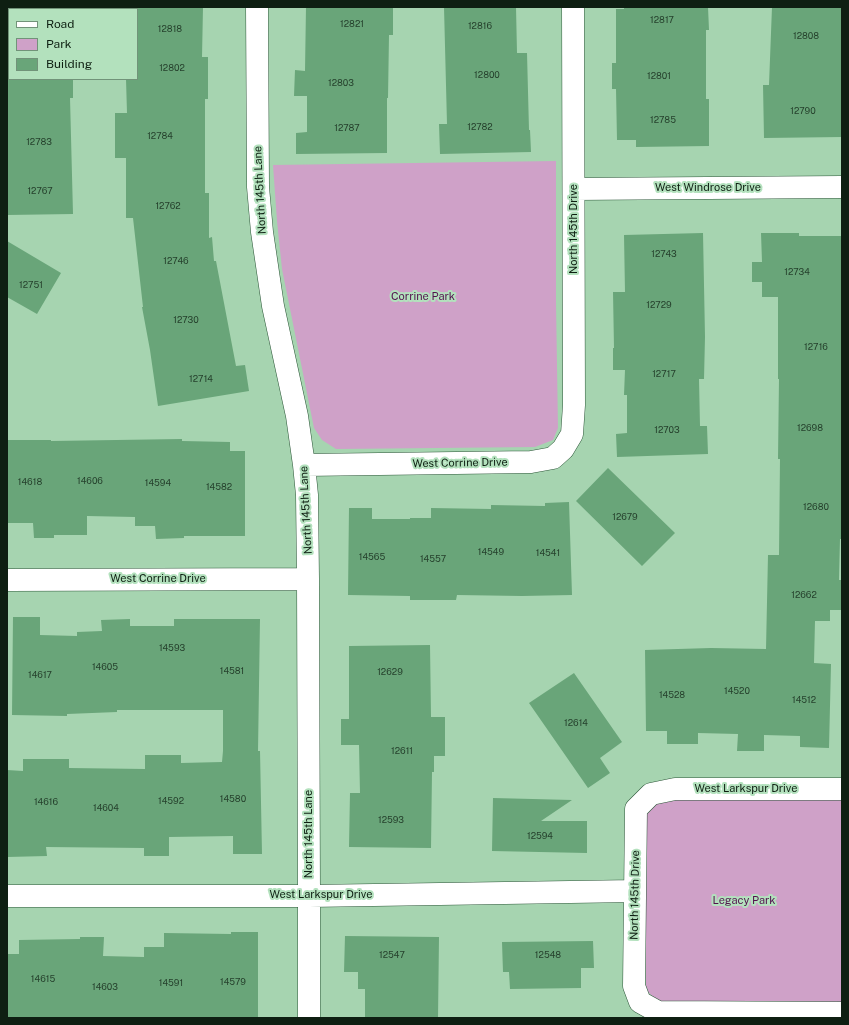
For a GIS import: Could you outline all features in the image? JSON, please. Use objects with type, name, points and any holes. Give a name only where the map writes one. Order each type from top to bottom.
[{"type":"street","name":"North 145th Lane","points":[[257,7],[258,187],[262,232],[273,306],[297,416],[307,495],[309,1018]]},
{"type":"street","name":"North 145th Drive","points":[[563,449],[572,434],[574,405],[573,7]]},
{"type":"street","name":"West Windrose Drive","points":[[574,189],[842,187]]},
{"type":"street","name":"West Corrine Drive","points":[[304,465],[531,462],[553,458],[563,449]]},
{"type":"street","name":"West Corrine Drive","points":[[7,580],[308,579]]},
{"type":"street","name":"West Larkspur Drive","points":[[651,794],[675,789],[842,789]]},
{"type":"street","name":"North 145th Drive","points":[[651,794],[636,809],[634,986],[640,1002],[658,1012],[835,1015]]},
{"type":"street","name":"West Larkspur Drive","points":[[7,896],[309,896],[635,891]]},
{"type":"green space","name":"Corrine Park","points":[[556,161],[558,428],[553,440],[535,447],[336,449],[322,440],[314,428],[282,269],[273,165]]},
{"type":"green space","name":"Legacy Park","points":[[660,799],[842,799],[842,1007],[665,1008],[646,990],[644,813]]},
{"type":"building","points":[[203,7],[202,57],[208,57],[208,99],[205,99],[205,193],[209,193],[209,238],[212,237],[214,261],[216,261],[236,366],[245,365],[249,391],[158,406],[142,307],[133,218],[126,218],[126,158],[115,158],[115,113],[127,113],[126,80],[138,80],[137,8]]},
{"type":"building","points":[[306,7],[393,7],[393,35],[389,35],[387,153],[296,154],[296,133],[307,132],[307,96],[294,96],[295,70],[305,71]]},
{"type":"building","points":[[444,7],[516,7],[517,53],[527,53],[531,152],[440,154],[439,124],[447,124]]},
{"type":"building","points":[[624,7],[708,7],[709,30],[706,30],[706,99],[709,99],[709,146],[636,147],[636,140],[617,140],[616,89],[612,89],[612,63],[616,63],[616,9],[624,9]]},
{"type":"building","points":[[772,7],[842,7],[842,137],[764,138],[763,85],[769,85]]},
{"type":"building","points":[[7,79],[73,80],[73,98],[70,98],[73,214],[7,215]]},
{"type":"building","points":[[703,233],[705,337],[704,379],[699,379],[700,426],[707,426],[708,454],[617,457],[616,434],[627,433],[627,395],[624,395],[625,370],[613,370],[613,292],[625,292],[624,235]]},
{"type":"building","points":[[761,233],[799,233],[799,236],[842,236],[842,531],[840,539],[839,580],[842,580],[842,610],[830,610],[830,621],[815,621],[814,663],[831,664],[829,748],[800,747],[800,736],[764,735],[764,751],[737,751],[738,734],[698,733],[698,744],[667,744],[667,731],[646,731],[645,650],[711,648],[766,649],[768,555],[779,555],[780,459],[778,459],[778,297],[762,297],[762,282],[752,282],[752,262],[762,262]]},
{"type":"building","points":[[7,241],[61,273],[37,314],[7,297]]},
{"type":"building","points":[[182,439],[182,441],[230,442],[230,451],[245,451],[245,536],[184,536],[184,538],[156,539],[155,526],[135,526],[135,517],[87,516],[87,535],[54,535],[54,538],[34,538],[33,523],[7,523],[7,440],[51,441]]},
{"type":"building","points":[[608,468],[675,533],[642,566],[576,501]]},
{"type":"building","points":[[569,502],[572,595],[457,595],[456,600],[410,600],[410,596],[348,595],[349,508],[372,508],[372,519],[410,519],[431,518],[431,508],[491,509],[491,505],[545,506],[545,503]]},
{"type":"building","points":[[13,617],[40,617],[40,635],[77,636],[77,632],[102,631],[101,620],[130,619],[130,626],[174,626],[174,619],[260,619],[258,751],[260,751],[262,854],[233,854],[233,836],[169,837],[169,856],[144,856],[144,848],[46,847],[47,856],[7,857],[7,770],[23,771],[23,759],[69,759],[69,768],[145,769],[145,755],[181,755],[181,763],[222,762],[223,751],[223,710],[117,710],[117,712],[67,714],[67,716],[12,715]]},
{"type":"building","points":[[430,645],[431,717],[445,717],[445,756],[434,756],[434,772],[432,772],[431,848],[349,847],[350,793],[360,793],[359,745],[341,745],[341,719],[349,719],[349,646]]},
{"type":"building","points":[[574,673],[622,742],[600,758],[610,773],[588,788],[529,703]]},
{"type":"building","points":[[493,798],[572,800],[541,821],[587,821],[587,853],[492,851]]},
{"type":"building","points":[[231,932],[258,932],[258,1018],[7,1018],[7,954],[19,954],[19,940],[104,937],[103,956],[144,957],[144,947],[164,947],[164,933],[231,934]]},
{"type":"building","points":[[345,936],[439,937],[438,1018],[365,1018],[365,989],[358,989],[358,972],[344,972]]},
{"type":"building","points":[[593,941],[594,968],[581,968],[581,988],[510,989],[509,972],[503,972],[502,942]]}]
